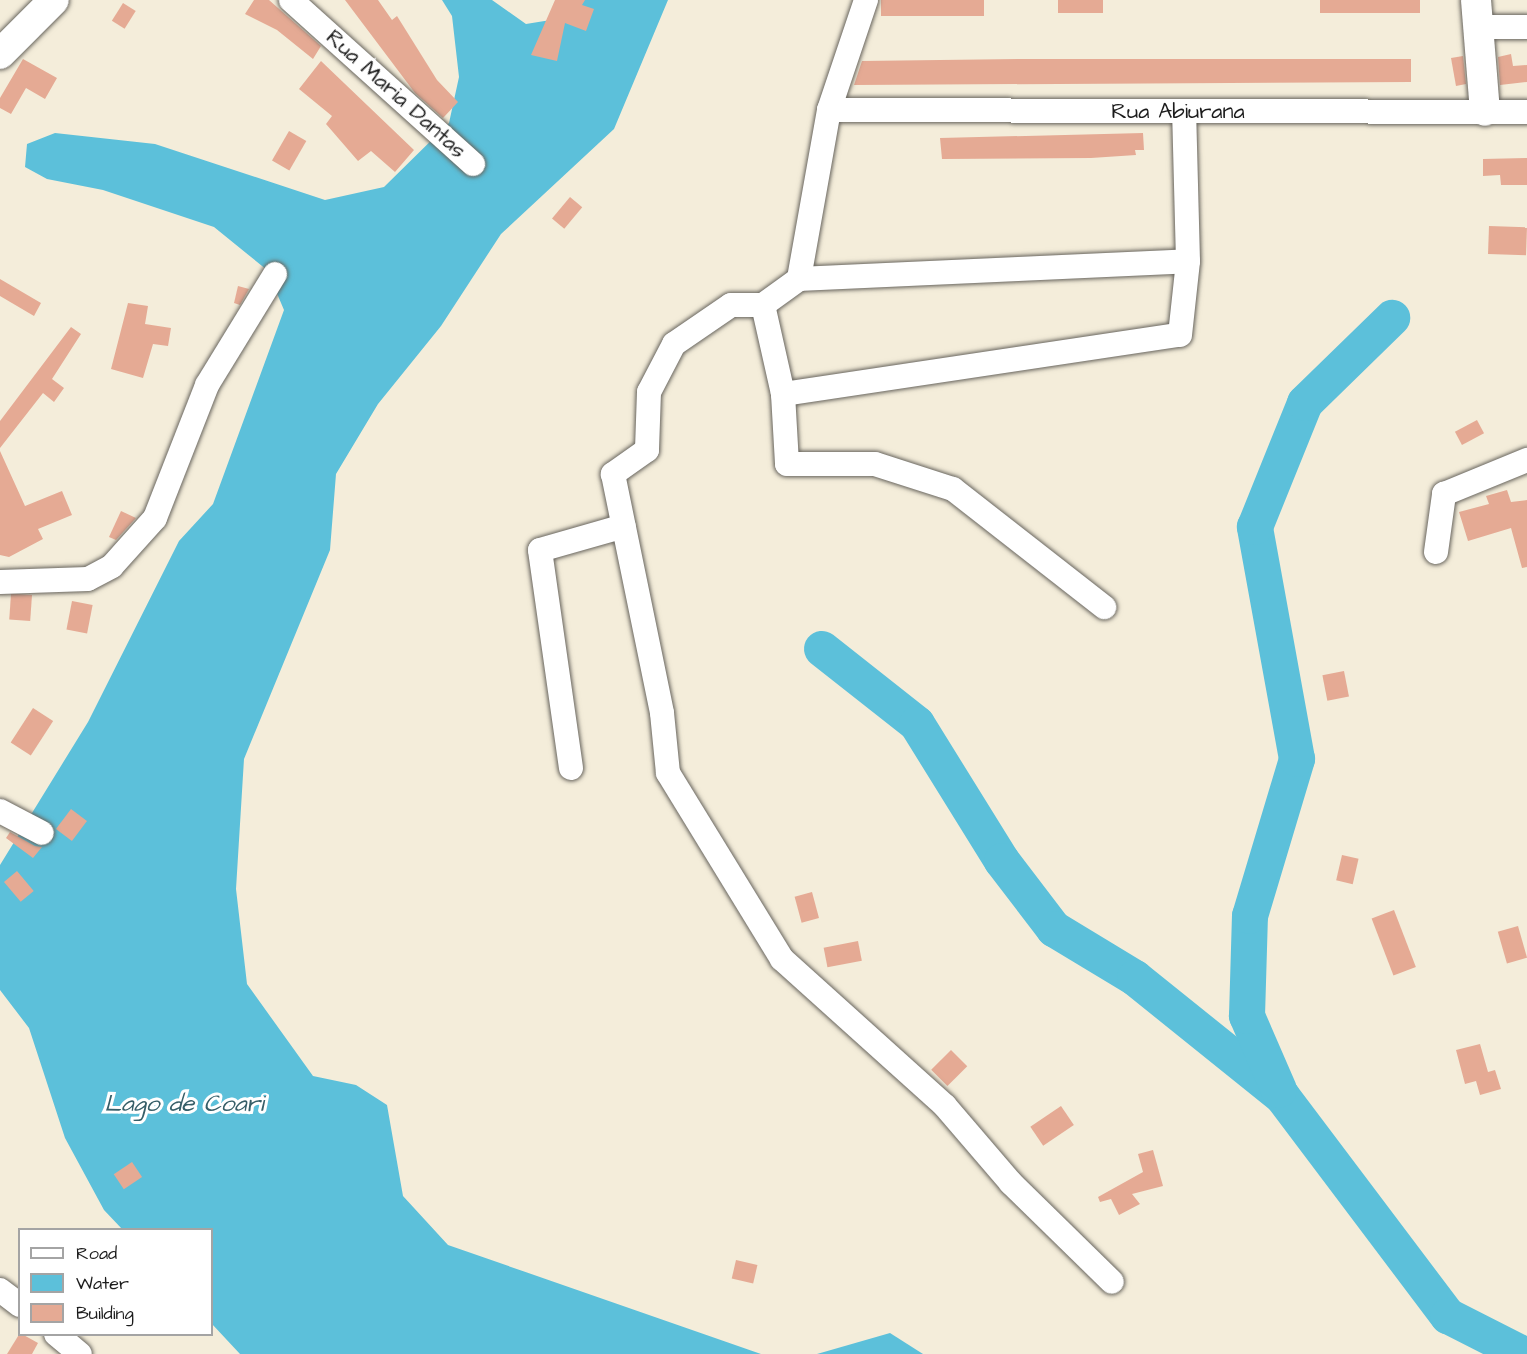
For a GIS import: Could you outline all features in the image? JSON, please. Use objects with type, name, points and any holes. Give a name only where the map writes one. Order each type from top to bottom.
[{"type":"street","points":[[0,54],[54,0]]},
{"type":"street","name":"Rua Maria Dantas","points":[[291,0],[473,164]]},
{"type":"street","points":[[799,279],[829,110],[866,0]]},
{"type":"street","points":[[1485,111],[1477,14],[1527,27]]},
{"type":"street","name":"Rua Abiurana","points":[[829,110],[1527,112]]},
{"type":"street","points":[[783,394],[1180,335],[1188,261],[1184,112]]},
{"type":"street","points":[[1113,1282],[1004,1175],[945,1106],[782,959],[668,773],[662,713],[613,474],[647,450],[649,392],[674,344],[731,305],[763,305],[799,279],[1188,261]]},
{"type":"street","points":[[0,582],[88,579],[112,566],[154,518],[207,385],[275,274]]},
{"type":"street","points":[[763,305],[783,394],[787,464],[875,464],[952,489],[1104,607]]},
{"type":"street","points":[[1436,552],[1444,494],[1527,460]]},
{"type":"street","points":[[572,768],[540,550],[624,526]]},
{"type":"street","points":[[0,811],[42,833]]},
{"type":"street","points":[[0,1290],[18,1304]]},
{"type":"street","points":[[57,1336],[80,1354]]},
{"type":"water","name":"Lago de Coari","points":[[442,0],[492,0],[526,24],[569,17],[583,0],[668,0],[614,129],[501,234],[441,326],[378,404],[336,474],[330,550],[244,759],[236,889],[247,984],[313,1076],[356,1085],[387,1105],[403,1196],[448,1245],[761,1354],[240,1354],[213,1325],[213,1228],[121,1228],[104,1210],[65,1138],[29,1028],[0,990],[0,865],[88,722],[179,541],[213,504],[284,310],[267,270],[214,227],[103,190],[47,179],[25,167],[27,144],[55,133],[155,144],[325,200],[384,187],[449,123],[459,77],[452,16]]},
{"type":"water","points":[[890,1333],[923,1354],[817,1354]]},
{"type":"building","points":[[254,0],[269,0],[321,46],[313,59],[277,30],[245,14]]},
{"type":"building","points":[[345,0],[378,0],[392,20],[397,16],[437,80],[458,102],[443,118],[415,93]]},
{"type":"building","points":[[555,0],[585,0],[582,5],[594,9],[586,31],[565,23],[557,61],[531,55]]},
{"type":"building","points":[[881,0],[984,0],[984,16],[881,16]]},
{"type":"building","points":[[1058,0],[1103,0],[1103,13],[1058,13]]},
{"type":"building","points":[[1320,0],[1420,0],[1420,13],[1320,13]]},
{"type":"building","points":[[123,3],[136,11],[125,29],[112,21]]},
{"type":"building","points":[[1511,54],[1513,66],[1527,65],[1527,82],[1500,85],[1498,57]]},
{"type":"building","points":[[1463,56],[1466,84],[1456,86],[1451,58]]},
{"type":"building","points":[[23,59],[57,78],[45,99],[26,88],[11,114],[0,108],[0,98]]},
{"type":"building","points":[[1411,59],[1411,82],[854,85],[862,61]]},
{"type":"building","points":[[321,61],[414,150],[395,172],[371,151],[358,161],[326,124],[332,116],[299,89]]},
{"type":"building","points":[[289,131],[306,141],[289,170],[272,160]]},
{"type":"building","points":[[1143,133],[1144,150],[1135,150],[1136,155],[1091,158],[942,159],[940,138]]},
{"type":"building","points":[[1527,158],[1527,185],[1501,185],[1500,175],[1483,176],[1483,159]]},
{"type":"building","points":[[570,197],[582,207],[564,229],[552,218]]},
{"type":"building","points":[[1489,226],[1527,227],[1526,255],[1488,254]]},
{"type":"building","points":[[0,279],[41,303],[34,316],[0,296]]},
{"type":"building","points":[[238,286],[249,289],[240,305],[234,303]]},
{"type":"building","points":[[128,303],[148,306],[145,324],[171,328],[168,346],[153,344],[143,378],[111,369]]},
{"type":"building","points":[[71,327],[81,334],[52,379],[64,388],[54,402],[43,393],[0,448],[0,421]]},
{"type":"building","points":[[1477,420],[1484,433],[1462,445],[1455,432]]},
{"type":"building","points":[[0,451],[25,506],[62,491],[72,515],[38,529],[43,539],[9,557],[0,555]]},
{"type":"building","points":[[1507,490],[1511,502],[1527,500],[1527,567],[1522,568],[1511,528],[1468,541],[1459,512],[1489,504],[1486,496]]},
{"type":"building","points":[[121,511],[136,518],[116,540],[109,537]]},
{"type":"building","points":[[11,594],[32,595],[30,621],[9,619]]},
{"type":"building","points":[[72,601],[93,605],[87,633],[66,629]]},
{"type":"building","points":[[1344,671],[1349,697],[1327,701],[1322,675]]},
{"type":"building","points":[[33,708],[53,721],[31,755],[11,742]]},
{"type":"building","points":[[71,809],[87,821],[72,841],[56,829]]},
{"type":"building","points":[[10,832],[35,846],[42,847],[33,858],[6,838]]},
{"type":"building","points":[[1342,855],[1359,859],[1353,884],[1336,880]]},
{"type":"building","points":[[17,871],[34,891],[21,902],[4,882]]},
{"type":"building","points":[[812,892],[819,918],[802,923],[795,897]]},
{"type":"building","points":[[1394,910],[1416,967],[1393,976],[1372,919]]},
{"type":"building","points":[[1518,926],[1527,958],[1507,964],[1498,932]]},
{"type":"building","points":[[858,941],[862,961],[827,967],[824,948]]},
{"type":"building","points":[[1480,1044],[1488,1072],[1495,1070],[1501,1089],[1480,1095],[1476,1081],[1465,1084],[1456,1050]]},
{"type":"building","points":[[951,1050],[967,1066],[947,1086],[931,1070]]},
{"type":"building","points":[[1061,1106],[1074,1125],[1043,1146],[1030,1127]]},
{"type":"building","points":[[1153,1150],[1163,1186],[1132,1194],[1140,1204],[1119,1215],[1111,1199],[1100,1202],[1098,1197],[1143,1172],[1138,1154]]},
{"type":"building","points":[[132,1162],[142,1177],[124,1189],[114,1174]]},
{"type":"building","points":[[736,1260],[757,1265],[753,1283],[732,1279]]},
{"type":"building","points":[[18,1336],[25,1336],[38,1343],[32,1354],[7,1354]]},
{"type":"waterway","points":[[1279,1090],[1247,1016],[1250,916],[1297,759],[1255,527],[1305,403],[1392,318]]},
{"type":"waterway","points":[[822,649],[917,724],[1002,861],[1054,929],[1135,978],[1282,1096],[1448,1316],[1523,1354]]}]
